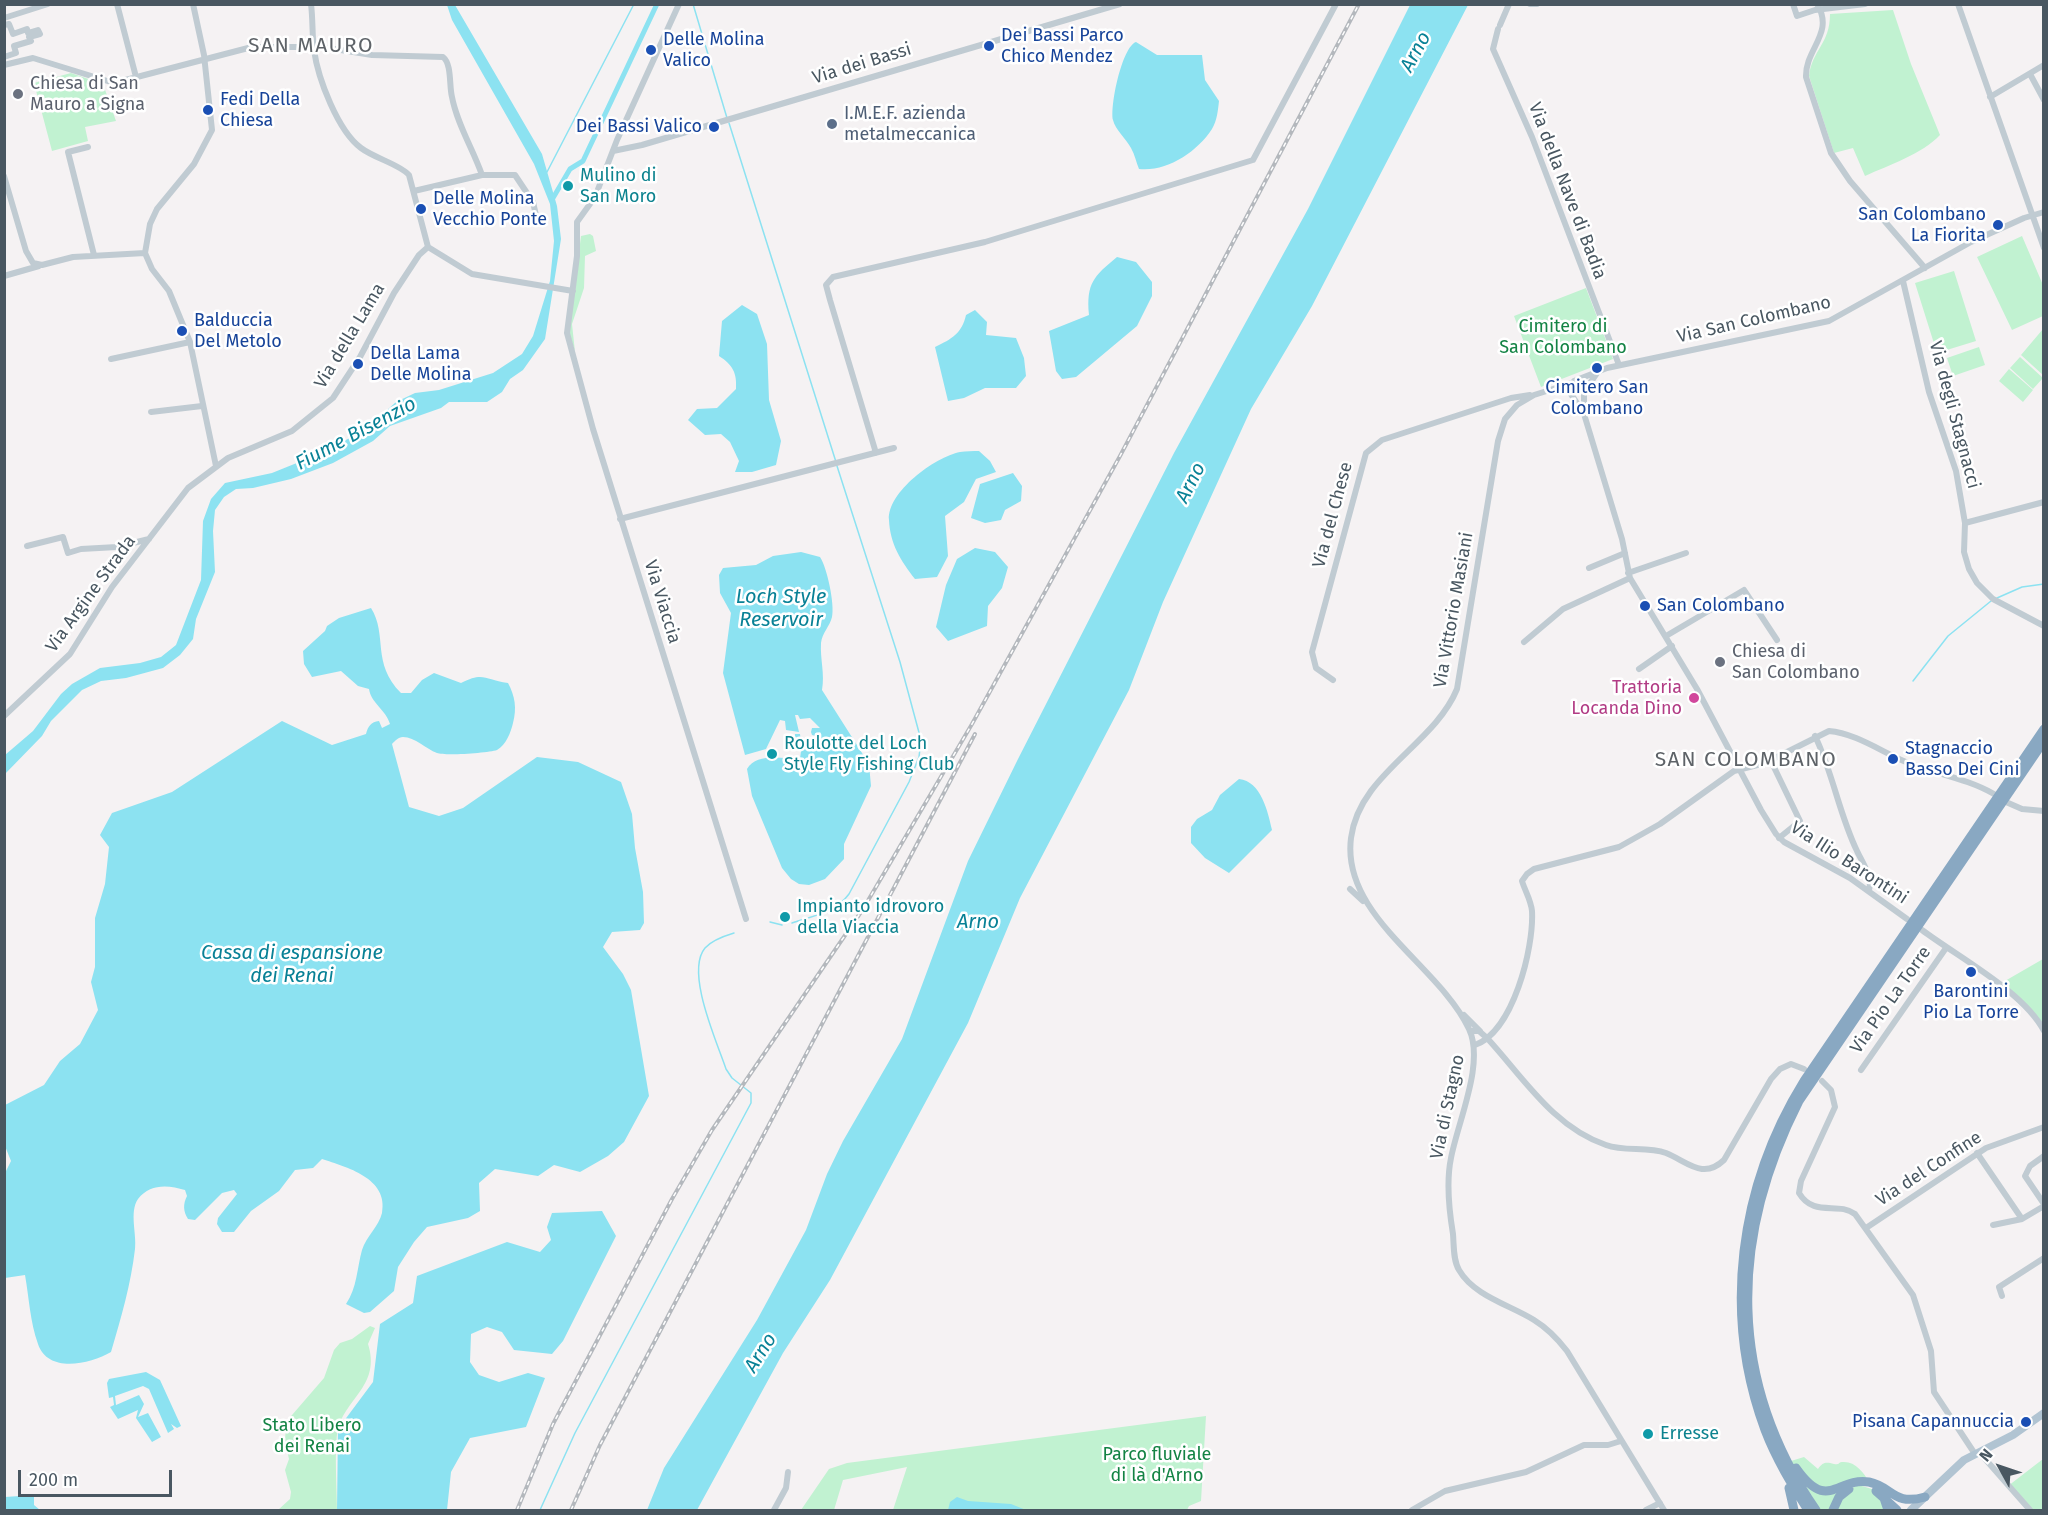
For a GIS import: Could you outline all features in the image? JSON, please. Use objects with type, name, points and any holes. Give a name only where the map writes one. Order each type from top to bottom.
[{"type":"highway","points":[[1808,1510],[1785,1472],[1766,1430],[1746,1358],[1741,1294],[1748,1219],[1770,1148],[1804,1081],[2043,729]]},
{"type":"highway","points":[[1816,1510],[1793,1475],[1775,1435],[1761,1393],[1753,1357],[1748,1323],[1748,1278],[1759,1201],[1776,1148],[1799,1101],[2043,741]]},
{"type":"highway","points":[[1766,1430],[1767,1441],[1792,1492],[1794,1510]]},
{"type":"highway","points":[[1775,1435],[1802,1477],[1812,1486],[1828,1492],[1851,1484],[1869,1482],[1899,1498],[1909,1510]]},
{"type":"highway","points":[[1833,1510],[1844,1491],[1859,1485],[1875,1490],[1897,1510]]},
{"type":"highway","points":[[1899,1498],[1925,1497]]},
{"type":"highway","points":[[1884,1498],[1888,1510]]},
{"type":"main road","points":[[1909,1510],[1960,1462],[2013,1435],[2043,1413]]},
{"type":"street","points":[[4,18],[48,4]]},
{"type":"street","points":[[117,4],[136,77]]},
{"type":"street","points":[[193,4],[204,59],[212,133],[191,167],[157,209],[148,230],[145,252],[152,269],[170,291],[190,342],[216,466]]},
{"type":"street","points":[[311,4],[314,47],[329,99],[348,135],[361,148],[383,162],[403,169],[409,175],[428,247],[472,274],[570,291]]},
{"type":"street","name":"Via Viaccia","points":[[679,4],[613,151],[595,197],[577,222],[578,256],[570,291],[567,333],[575,370],[620,519],[746,919]]},
{"type":"street","name":"Via dei Bassi","points":[[613,151],[1120,4]]},
{"type":"street","points":[[876,453],[826,285],[833,277],[985,242],[1253,160],[1336,4]]},
{"type":"street","name":"Via della Nave di Badia","points":[[1509,4],[1493,49],[1532,137],[1619,366]]},
{"type":"street","points":[[1530,4],[1537,4]]},
{"type":"street","points":[[1793,4],[1797,16],[1829,4]]},
{"type":"street","points":[[1820,7],[1865,4]]},
{"type":"street","points":[[1958,4],[2043,248]]},
{"type":"street","points":[[1820,7],[1823,33],[1808,62],[1806,77],[1831,153],[1850,181],[1925,268]]},
{"type":"street","points":[[4,26],[9,24],[13,34],[27,29],[28,33],[38,30],[40,34],[30,37],[31,41],[14,46],[16,53],[4,57]]},
{"type":"street","points":[[4,65],[33,58],[108,82],[136,77],[246,48],[314,47],[372,55],[446,59],[453,107],[473,148],[482,175]]},
{"type":"street","points":[[1990,97],[2043,65]]},
{"type":"street","points":[[2030,74],[2043,100]]},
{"type":"street","points":[[88,147],[68,152],[94,255]]},
{"type":"street","points":[[414,191],[482,175],[515,175],[533,202],[537,220]]},
{"type":"street","points":[[4,176],[28,256],[33,263],[42,265]]},
{"type":"street","name":"Via San Colombano","points":[[1575,382],[1619,366],[1829,321],[1971,242],[2031,215],[2043,213]]},
{"type":"street","name":"Via della Lama","points":[[150,539],[188,488],[216,466],[255,445],[292,431],[327,403],[360,357],[394,293],[419,255],[428,247]]},
{"type":"street","points":[[4,276],[42,265],[94,255],[145,252]]},
{"type":"street","name":"Via degli Stagnacci","points":[[1903,280],[1930,396],[1954,464],[1965,523],[1965,557],[1977,583],[1997,602],[2043,626]]},
{"type":"street","points":[[111,359],[190,342]]},
{"type":"street","points":[[1571,394],[1580,396],[1597,373]]},
{"type":"street","points":[[1571,394],[1575,382],[1583,383],[1584,414]]},
{"type":"street","name":"Via del Chese","points":[[1333,680],[1316,668],[1312,652],[1366,453],[1382,441],[1515,397],[1534,395],[1575,382]]},
{"type":"street","points":[[1563,387],[1571,394],[1584,414],[1622,539],[1629,576],[1672,646],[1740,768]]},
{"type":"street","name":"Via del Chese","points":[[1515,407],[1534,395]]},
{"type":"street","points":[[1499,403],[1515,407],[1515,397]]},
{"type":"street","points":[[152,412],[202,406]]},
{"type":"street","name":"Via Vittorio Masiani","points":[[1470,1031],[1455,1005],[1367,904],[1351,862],[1353,827],[1368,795],[1441,716],[1457,689],[1498,441],[1502,426],[1515,407]]},
{"type":"street","points":[[620,519],[894,448]]},
{"type":"street","points":[[1965,523],[2043,502]]},
{"type":"street","points":[[27,546],[63,537],[68,553],[81,549],[117,547],[150,539]]},
{"type":"street","name":"Via Argine Strada","points":[[4,716],[70,654],[112,587],[150,539]]},
{"type":"street","points":[[1589,568],[1624,553]]},
{"type":"street","points":[[1524,642],[1563,609],[1629,576],[1686,553]]},
{"type":"street","points":[[1666,636],[1744,590],[1776,640]]},
{"type":"street","points":[[1639,669],[1672,646]]},
{"type":"street","points":[[1475,1045],[1503,1020],[1517,990],[1525,962],[1532,921],[1532,909],[1522,881],[1527,874],[1629,842],[1740,768],[1771,761],[1815,736],[1834,731],[1910,764],[1966,781],[1994,794]]},
{"type":"street","points":[[1815,736],[1826,759],[1849,834],[1870,881],[1869,890]]},
{"type":"street","points":[[1771,761],[1800,821],[1779,838]]},
{"type":"street","name":"Via Ilio Barontini","points":[[1740,768],[1761,810],[1779,838],[1869,890],[1907,919]]},
{"type":"street","points":[[2006,801],[2022,809],[2043,811]]},
{"type":"street","points":[[1350,889],[1367,904]]},
{"type":"street","points":[[1922,930],[2019,1000],[2033,1014],[2043,1031]]},
{"type":"street","name":"Via Pio La Torre","points":[[1861,1070],[1946,948]]},
{"type":"street","points":[[1455,1005],[1485,1036],[1548,1110],[1599,1142],[1612,1147],[1657,1150],[1709,1170],[1718,1165],[1729,1153],[1775,1074],[1791,1064],[1804,1069]]},
{"type":"street","points":[[1470,1031],[1485,1036]]},
{"type":"street","name":"Via di Stagno","points":[[1470,1031],[1475,1045],[1470,1080],[1450,1159],[1450,1211],[1455,1262],[1474,1286],[1554,1334],[1573,1360],[1664,1510]]},
{"type":"street","points":[[1821,1081],[1831,1090],[1835,1107],[1799,1188],[1800,1193],[1806,1201],[1828,1210],[1850,1210],[1866,1228],[1913,1295],[1919,1309],[1931,1351],[1932,1384],[1939,1402],[1977,1453],[2030,1510]]},
{"type":"street","name":"Via del Confine","points":[[1866,1228],[1977,1153],[1993,1144],[2043,1127]]},
{"type":"street","points":[[1977,1153],[2022,1219]]},
{"type":"street","points":[[1993,1225],[2022,1219],[2043,1205],[2027,1183],[2025,1174],[2030,1166],[2043,1156]]},
{"type":"street","points":[[2002,1296],[1999,1287],[2043,1258]]},
{"type":"street","points":[[1412,1510],[1445,1491],[1527,1472],[1584,1445],[1608,1445],[1621,1441]]},
{"type":"street","points":[[774,1510],[786,1488],[788,1472]]},
{"type":"street","points":[[1646,1510],[1660,1503]]},
{"type":"green space","points":[[1893,10],[1911,64],[1940,135],[1915,153],[1865,176],[1853,148],[1834,153],[1809,76],[1827,33],[1830,14]]},
{"type":"green space","points":[[71,73],[103,84],[116,121],[85,127],[88,141],[52,151],[34,83]]},
{"type":"green space","points":[[590,234],[593,236],[596,251],[585,256],[584,288],[572,324],[575,352],[569,332],[581,236]]},
{"type":"green space","points":[[2022,236],[2043,285],[2043,316],[2012,330],[1977,257]]},
{"type":"green space","points":[[1954,271],[1976,341],[1937,353],[1915,283]]},
{"type":"green space","name":"Cimitero di San Colombano","points":[[1586,288],[1613,359],[1541,387],[1514,316]]},
{"type":"green space","points":[[2043,329],[2043,375],[2021,355]]},
{"type":"green space","points":[[1979,347],[1985,365],[1953,376],[1947,358]]},
{"type":"green space","points":[[2020,357],[2043,378],[2033,389],[2010,368]]},
{"type":"green space","points":[[2009,369],[2033,390],[2023,402],[1999,381]]},
{"type":"green space","points":[[2043,959],[2043,1031],[2039,1022],[1998,985]]},
{"type":"green space","name":"Stato Libero dei Renai","points":[[370,1326],[375,1328],[368,1344],[371,1358],[370,1370],[338,1429],[337,1509],[278,1510],[290,1499],[291,1492],[285,1470],[289,1459],[285,1442],[286,1422],[324,1378],[334,1350],[340,1343],[352,1339]]},
{"type":"green space","name":"Parco fluviale di là d'Arno","points":[[1206,1416],[1201,1501],[1189,1506],[1187,1510],[893,1510],[907,1467],[843,1480],[834,1510],[801,1510],[829,1469],[847,1463]]},
{"type":"green space","points":[[1804,1457],[1818,1469],[1827,1463],[1848,1462],[1856,1466],[1869,1482],[1859,1483],[1844,1491],[1859,1485],[1875,1490],[1888,1510],[1820,1510],[1791,1461]]},
{"type":"green space","points":[[2043,1459],[2043,1510],[2030,1510],[2008,1486]]},
{"type":"water","points":[[447,5],[455,5],[542,154],[557,206],[561,239],[545,339],[523,370],[510,379],[502,392],[487,402],[449,402],[441,408],[390,426],[373,441],[333,463],[291,479],[253,488],[236,489],[224,497],[215,510],[213,531],[215,572],[196,619],[193,639],[180,655],[163,668],[126,678],[101,681],[82,690],[51,721],[42,736],[5,774],[5,755],[33,731],[61,694],[72,684],[100,668],[140,663],[161,657],[176,645],[201,580],[203,521],[211,499],[225,483],[272,473],[319,454],[365,430],[396,402],[415,393],[439,390],[493,373],[522,354],[533,336],[550,281],[554,241],[550,204],[534,164],[452,20]]},
{"type":"water","name":"Arno","points":[[1410,5],[1468,5],[1312,306],[1251,409],[1163,602],[1129,690],[1020,898],[968,1023],[830,1280],[783,1353],[697,1510],[647,1510],[664,1468],[757,1320],[806,1230],[827,1174],[843,1141],[902,1039],[968,861],[1018,759],[1174,453],[1308,209]]},
{"type":"water","points":[[1136,42],[1157,55],[1202,55],[1205,80],[1219,101],[1214,126],[1190,153],[1170,164],[1150,169],[1139,169],[1134,153],[1113,120],[1113,102],[1118,77],[1126,54]]},
{"type":"water","points":[[1117,257],[1136,262],[1152,282],[1152,296],[1137,326],[1076,377],[1062,379],[1056,371],[1049,331],[1089,315],[1089,295],[1093,281]]},
{"type":"water","points":[[742,305],[757,314],[767,344],[769,400],[781,441],[776,465],[752,472],[735,472],[739,461],[730,442],[721,434],[705,435],[688,420],[697,409],[717,408],[736,389],[733,370],[719,356],[722,321]]},
{"type":"water","points":[[975,310],[987,322],[986,335],[1016,338],[1024,358],[1026,376],[1016,388],[985,388],[964,398],[948,401],[935,347],[955,335],[966,315]]},
{"type":"water","points":[[979,451],[990,461],[996,472],[976,479],[964,502],[945,516],[948,556],[937,577],[915,579],[894,544],[890,529],[890,509],[904,487],[926,468],[950,455]]},
{"type":"water","points":[[1013,473],[1022,486],[1021,501],[1005,510],[1001,520],[985,523],[971,518],[980,484]]},
{"type":"water","points":[[975,548],[995,552],[1008,567],[1002,588],[988,606],[987,626],[948,641],[936,627],[946,585],[957,559]]},
{"type":"water","name":"Loch Style Reservoir","points":[[801,552],[820,557],[828,577],[831,595],[832,617],[821,643],[822,690],[869,764],[871,786],[844,844],[844,859],[825,879],[809,885],[799,884],[791,879],[782,868],[752,796],[747,769],[757,760],[764,758],[800,759],[801,751],[784,745],[785,735],[791,741],[795,740],[795,734],[800,734],[801,742],[819,743],[820,737],[812,735],[811,732],[812,728],[820,728],[810,718],[800,719],[798,715],[795,715],[799,732],[786,730],[785,721],[780,720],[766,749],[745,755],[723,673],[731,613],[720,593],[719,575],[723,568],[756,565],[773,556]]},
{"type":"water","name":"Cassa di espansione dei Renai","points":[[371,608],[379,628],[386,671],[401,693],[411,693],[422,680],[434,673],[461,683],[469,679],[484,677],[508,683],[514,697],[515,712],[511,730],[505,742],[497,750],[467,754],[442,754],[403,737],[398,738],[392,744],[409,807],[439,816],[463,808],[537,757],[578,762],[621,782],[632,814],[643,892],[644,923],[640,930],[612,932],[603,947],[623,974],[631,990],[649,1096],[624,1142],[608,1156],[580,1172],[554,1165],[538,1176],[495,1169],[479,1183],[480,1211],[468,1218],[427,1227],[398,1267],[394,1291],[370,1312],[364,1313],[346,1304],[355,1285],[364,1245],[382,1213],[379,1191],[364,1176],[322,1159],[313,1168],[295,1170],[279,1191],[251,1211],[234,1232],[222,1232],[217,1224],[218,1218],[237,1194],[234,1190],[222,1193],[195,1220],[188,1219],[185,1213],[184,1205],[187,1196],[185,1190],[166,1186],[148,1190],[135,1204],[133,1262],[111,1352],[81,1363],[60,1363],[51,1360],[43,1353],[35,1336],[25,1275],[5,1278],[5,1173],[11,1161],[5,1146],[5,1105],[44,1085],[60,1061],[80,1044],[98,1010],[91,982],[95,967],[95,918],[105,884],[109,847],[100,835],[112,813],[172,792],[282,721],[332,745],[366,734],[374,722],[379,721],[382,728],[390,724],[369,689],[358,686],[341,671],[312,677],[304,664],[303,651],[325,631],[327,626],[339,618]]},
{"type":"water","points":[[1239,779],[1247,781],[1258,791],[1266,806],[1272,830],[1229,873],[1205,858],[1191,843],[1191,827],[1197,819],[1212,810],[1220,795]]},
{"type":"water","points":[[602,1211],[616,1236],[563,1341],[552,1354],[514,1350],[502,1332],[487,1327],[471,1334],[470,1362],[479,1375],[499,1382],[528,1373],[545,1378],[526,1427],[470,1438],[451,1472],[447,1510],[337,1510],[338,1429],[373,1382],[380,1324],[413,1303],[417,1276],[507,1242],[540,1252],[551,1240],[547,1227],[552,1213]]},
{"type":"water","points":[[146,1372],[160,1380],[181,1426],[177,1428],[171,1424],[174,1429],[168,1433],[149,1389],[143,1386],[115,1396],[116,1405],[139,1395],[144,1404],[138,1417],[148,1413],[161,1437],[152,1442],[136,1418],[138,1410],[118,1419],[110,1407],[114,1405],[113,1397],[109,1398],[107,1383],[109,1379]]},
{"type":"water","points":[[34,1495],[34,1505],[40,1510],[5,1510],[5,1497]]},
{"type":"water","points":[[957,1497],[968,1501],[1011,1504],[1026,1510],[948,1510],[950,1502]]},
{"type":"waterway","points":[[547,172],[634,4]]},
{"type":"waterway","points":[[553,198],[570,169],[583,161],[657,4]]},
{"type":"waterway","points":[[693,4],[727,118]]},
{"type":"waterway","points":[[729,123],[836,462]]},
{"type":"waterway","points":[[792,923],[831,909],[849,894],[909,782],[919,757],[921,740],[900,662],[837,466]]},
{"type":"waterway","points":[[1997,598],[2022,587],[2044,584]]},
{"type":"waterway","points":[[1913,681],[1948,636],[1991,601]]},
{"type":"waterway","points":[[770,922],[782,925]]},
{"type":"waterway","points":[[540,1510],[575,1433],[751,1103],[751,1093],[732,1078],[726,1069],[700,990],[700,959],[705,948],[722,937],[734,933]]},
{"type":"railway","points":[[517,1510],[553,1424],[672,1199],[712,1130],[863,909],[972,724],[1120,456],[1359,4]]},
{"type":"railway","points":[[571,1510],[600,1445],[975,734]]},
{"type":"place","name":"Dei Bassi Parco Chico Mendez","points":[[989,46]]},
{"type":"place","name":"Delle Molina Valico","points":[[651,50]]},
{"type":"place","name":"Chiesa di San Mauro a Signa","points":[[18,94]]},
{"type":"place","name":"Fedi Della Chiesa","points":[[208,110]]},
{"type":"place","name":"I.M.E.F. azienda metalmeccanica","points":[[832,124]]},
{"type":"place","name":"Dei Bassi Valico","points":[[714,127]]},
{"type":"place","name":"Mulino di San Moro","points":[[568,186]]},
{"type":"place","name":"Delle Molina Vecchio Ponte","points":[[421,209]]},
{"type":"place","name":"San Colombano La Fiorita","points":[[1998,225]]},
{"type":"place","name":"Balduccia Del Metolo","points":[[182,331]]},
{"type":"place","name":"Della Lama Delle Molina","points":[[358,364]]},
{"type":"place","name":"Cimitero San Colombano","points":[[1597,368]]},
{"type":"place","name":"San Colombano","points":[[1645,606]]},
{"type":"place","name":"Chiesa di San Colombano","points":[[1720,662]]},
{"type":"place","name":"Trattoria Locanda Dino","points":[[1694,698]]},
{"type":"place","name":"Roulotte del Loch Style Fly Fishing Club","points":[[772,754]]},
{"type":"place","name":"Stagnaccio Basso Dei Cini","points":[[1893,759]]},
{"type":"place","name":"Impianto idrovoro della Viaccia","points":[[785,917]]},
{"type":"place","name":"Barontini Pio La Torre","points":[[1971,972]]},
{"type":"place","name":"Pisana Capannuccia","points":[[2026,1422]]},
{"type":"place","name":"Erresse","points":[[1648,1434]]},
{"type":"district","name":"SAN MAURO","points":[[311,46]]},
{"type":"district","name":"SAN COLOMBANO","points":[[1746,760]]},
{"type":"water label","name":"Fiume Bisenzio","points":[[356,434]]}]
